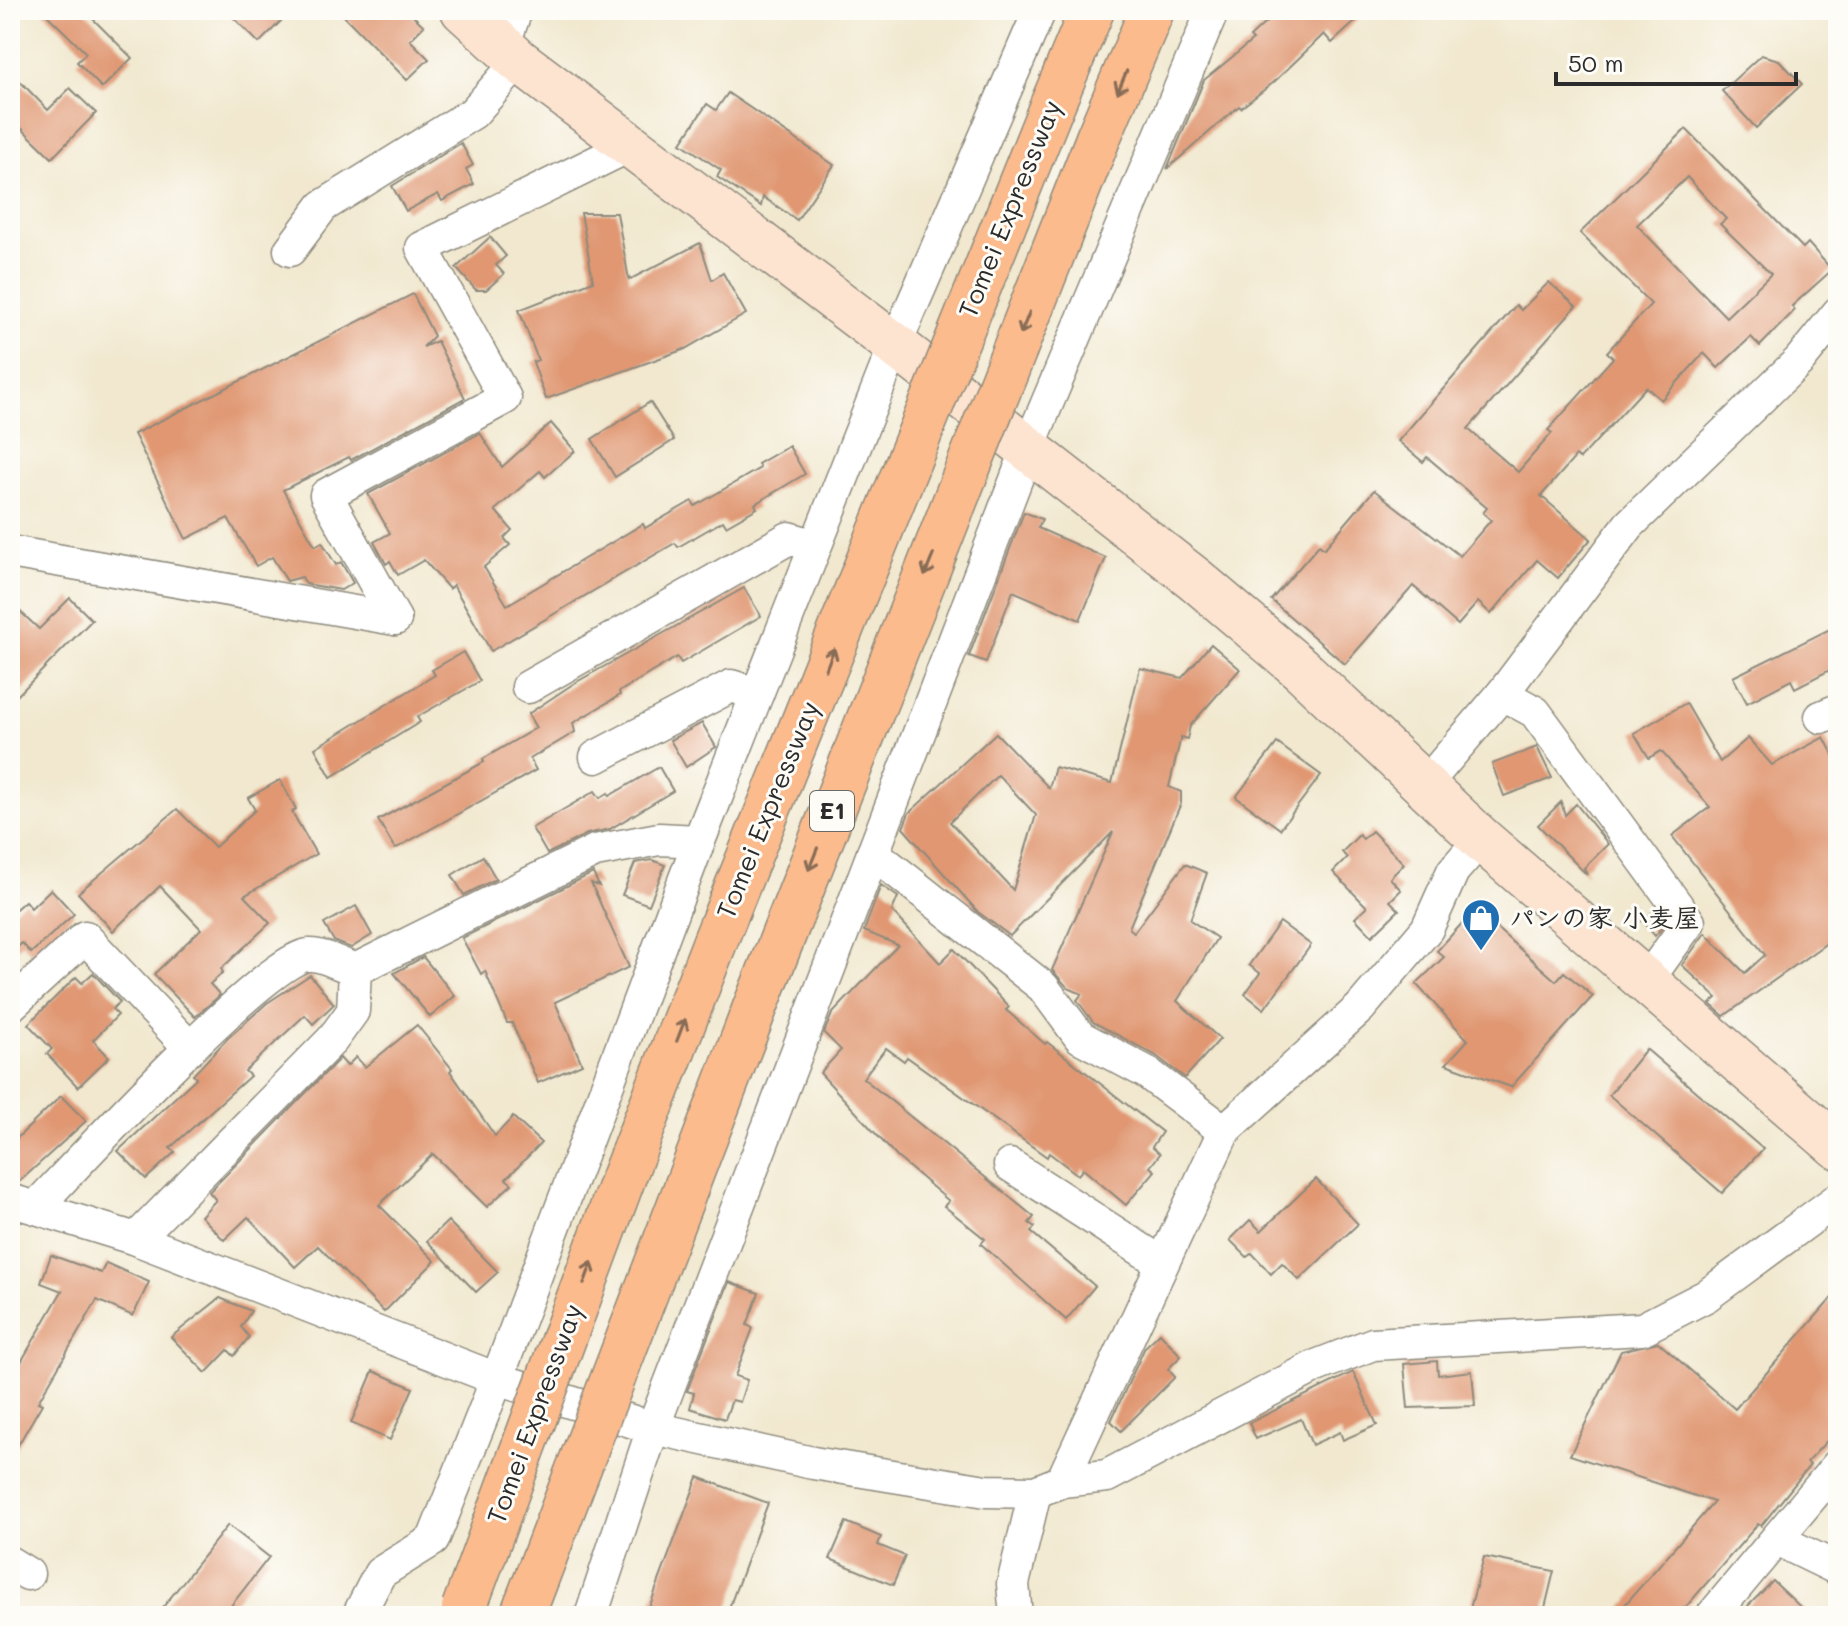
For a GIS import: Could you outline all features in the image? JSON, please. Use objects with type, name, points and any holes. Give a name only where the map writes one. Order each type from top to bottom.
[{"type":"highway","name":"Tomei Expressway","points":[[462,1612],[716,939],[1092,10]]},
{"type":"highway","name":"E1","points":[[522,1616],[767,975],[1099,136],[1152,10]]},
{"type":"street","points":[[358,1616],[380,1573],[433,1540],[497,1379],[699,841],[815,546],[895,345],[1040,10]]},
{"type":"street","points":[[591,1616],[653,1428],[1027,451],[1210,17],[1237,10]]},
{"type":"street","points":[[467,12],[513,39],[631,145],[895,345],[1254,629],[1301,669],[1481,839],[1838,1147]]},
{"type":"street","points":[[290,250],[323,206],[473,113],[513,39]]},
{"type":"street","points":[[10,552],[395,619],[326,495],[505,398],[422,248],[631,145]]},
{"type":"street","points":[[1423,787],[1502,694],[1629,525],[1799,361],[1838,313]]},
{"type":"street","points":[[528,687],[789,538],[815,546]]},
{"type":"street","points":[[596,757],[731,686],[757,694]]},
{"type":"street","points":[[1502,694],[1535,712],[1689,922],[1646,982]]},
{"type":"street","points":[[699,841],[659,839],[595,851],[355,970],[308,954],[281,965],[23,1203],[136,1239],[497,1379],[653,1428],[813,1463],[986,1491],[1048,1486],[1107,1476],[1316,1366],[1373,1344],[1642,1329],[1706,1296],[1838,1199]]},
{"type":"street","points":[[1016,1616],[1013,1584],[1048,1486],[1162,1263],[1224,1131],[1360,1008],[1427,929],[1453,871],[1481,839]]},
{"type":"street","points":[[873,853],[1043,987],[1080,1037],[1146,1072],[1224,1131]]},
{"type":"street","points":[[10,1006],[85,937],[190,1048]]},
{"type":"street","points":[[136,1239],[332,1040],[353,1011],[355,970]]},
{"type":"street","points":[[1010,1165],[1162,1263]]},
{"type":"street","points":[[1712,1616],[1838,1465]]},
{"type":"street","points":[[1778,1540],[1838,1569]]},
{"type":"building","points":[[42,10],[84,10],[132,58],[102,88],[77,62],[86,53]]},
{"type":"building","points":[[226,10],[292,10],[259,43]]},
{"type":"building","points":[[338,10],[407,10],[424,26],[410,40],[429,59],[407,80]]},
{"type":"building","points":[[1279,10],[1368,10],[1332,43],[1324,34],[1274,82],[1241,108],[1239,106],[1167,169],[1204,80],[1253,40],[1250,37]]},
{"type":"building","points":[[1761,55],[1779,60],[1802,84],[1756,128],[1722,91]]},
{"type":"building","points":[[10,71],[48,110],[70,88],[96,113],[52,158],[10,117]]},
{"type":"building","points":[[728,93],[834,165],[797,220],[763,197],[761,206],[717,177],[721,170],[681,143],[707,104],[716,110]]},
{"type":"building","points":[[1686,129],[1803,248],[1808,243],[1832,270],[1792,306],[1795,310],[1760,346],[1751,337],[1718,368],[1704,353],[1661,400],[1646,387],[1580,459],[1576,456],[1541,496],[1591,539],[1558,578],[1537,560],[1491,614],[1478,602],[1458,625],[1413,586],[1345,664],[1271,600],[1319,545],[1324,549],[1374,490],[1460,556],[1491,520],[1483,513],[1487,508],[1427,457],[1423,462],[1398,441],[1516,305],[1521,310],[1549,282],[1576,306],[1468,429],[1518,472],[1552,433],[1548,430],[1613,358],[1607,352],[1651,304],[1580,233]],"holes":[[[1687,177],[1726,219],[1720,224],[1771,274],[1726,317],[1637,225]]]},
{"type":"building","points":[[461,143],[473,165],[466,169],[474,184],[442,201],[438,194],[406,211],[392,186]]},
{"type":"building","points":[[581,213],[617,213],[629,280],[700,243],[712,280],[723,273],[746,314],[685,349],[546,399],[533,362],[538,360],[519,310],[593,281]]},
{"type":"building","points":[[490,237],[506,256],[496,265],[504,274],[486,290],[476,290],[456,268]]},
{"type":"building","points":[[413,294],[434,336],[423,347],[437,341],[465,398],[351,460],[349,457],[283,490],[315,546],[322,542],[336,565],[341,562],[353,583],[341,590],[306,584],[302,577],[287,581],[272,557],[256,566],[228,518],[186,539],[134,434]]},
{"type":"building","points":[[650,402],[674,440],[615,477],[592,439]]},
{"type":"building","points":[[551,423],[575,451],[545,477],[540,471],[495,510],[512,530],[504,538],[510,545],[484,567],[507,605],[643,524],[645,528],[692,501],[695,506],[760,468],[758,464],[789,446],[805,474],[755,504],[757,508],[726,526],[723,521],[678,547],[675,543],[491,651],[453,585],[449,589],[424,560],[398,575],[390,561],[386,564],[374,542],[390,533],[368,494],[480,433],[502,467]]},
{"type":"building","points":[[1024,512],[1042,519],[1038,528],[1106,558],[1080,620],[1013,591],[986,662],[969,656]]},
{"type":"building","points":[[744,588],[761,616],[681,663],[677,657],[619,692],[620,695],[573,723],[575,732],[530,759],[536,770],[395,849],[378,820],[484,762],[483,759],[536,728],[528,714],[573,684]]},
{"type":"building","points":[[70,598],[92,620],[10,703],[10,602],[39,629]]},
{"type":"building","points":[[1838,625],[1838,666],[1795,688],[1791,680],[1747,703],[1733,677]]},
{"type":"building","points":[[1211,644],[1240,669],[1190,726],[1187,739],[1181,737],[1169,787],[1181,792],[1181,803],[1129,928],[1134,932],[1185,864],[1207,873],[1190,920],[1217,938],[1177,1001],[1220,1039],[1185,1078],[1155,1055],[1093,1022],[1077,1000],[1082,994],[1068,988],[1052,970],[1113,832],[1010,936],[978,912],[903,828],[909,813],[996,733],[1049,788],[1055,767],[1112,783],[1140,668],[1182,678]],"holes":[[[998,775],[1036,815],[1013,890],[950,822]]]},
{"type":"building","points":[[463,652],[480,681],[417,717],[420,722],[331,777],[315,748],[435,675],[432,670]]},
{"type":"building","points":[[1686,703],[1720,762],[1748,738],[1772,765],[1824,737],[1838,764],[1838,935],[1724,1016],[1710,1004],[1717,998],[1682,965],[1705,933],[1745,973],[1765,955],[1672,836],[1710,807],[1661,751],[1649,758],[1634,733]]},
{"type":"building","points":[[702,723],[716,747],[686,767],[670,740]]},
{"type":"building","points":[[1277,743],[1321,775],[1280,829],[1236,797]]},
{"type":"building","points":[[1537,747],[1552,778],[1504,796],[1492,764]]},
{"type":"building","points":[[659,767],[673,791],[610,829],[587,834],[547,854],[532,828],[595,791],[600,798],[608,793],[609,796]]},
{"type":"building","points":[[280,780],[296,809],[292,812],[316,854],[244,896],[270,923],[221,969],[223,972],[210,984],[220,995],[195,1017],[154,974],[201,929],[160,886],[113,931],[78,893],[177,809],[215,847],[255,810],[248,798]]},
{"type":"building","points":[[1561,802],[1565,815],[1576,804],[1608,844],[1584,868],[1587,875],[1538,825]]},
{"type":"building","points":[[1372,831],[1404,864],[1390,878],[1401,890],[1390,901],[1399,910],[1372,936],[1355,918],[1367,907],[1333,872],[1347,858],[1342,852],[1359,835],[1363,839]]},
{"type":"building","points":[[483,856],[496,879],[464,895],[452,875]]},
{"type":"building","points":[[652,860],[665,865],[649,905],[622,895],[635,863]]},
{"type":"building","points":[[593,873],[599,886],[591,883],[629,967],[555,1002],[582,1064],[538,1083],[485,971],[481,974],[462,938]]},
{"type":"building","points":[[881,885],[898,897],[892,911],[940,963],[954,949],[1009,1007],[1006,1010],[1045,1044],[1047,1042],[1162,1132],[1152,1147],[1160,1154],[1150,1167],[1155,1171],[1126,1205],[1083,1169],[1078,1175],[1049,1153],[1047,1157],[907,1057],[904,1061],[886,1048],[863,1078],[1034,1217],[1029,1223],[1035,1227],[1031,1232],[1095,1286],[1066,1320],[981,1244],[985,1239],[944,1206],[949,1201],[897,1157],[820,1073],[841,1050],[824,1033],[832,1014],[898,945],[864,931]]},
{"type":"building","points":[[51,889],[74,914],[31,953],[22,943],[10,954],[10,914],[25,901],[31,908]]},
{"type":"building","points":[[356,906],[372,935],[351,948],[334,941],[324,924]]},
{"type":"building","points":[[1475,909],[1556,981],[1564,972],[1593,996],[1511,1087],[1446,1064],[1468,1040],[1416,984],[1444,957],[1437,951]]},
{"type":"building","points":[[1656,909],[1666,922],[1655,936],[1642,921]]},
{"type":"building","points":[[1280,922],[1311,945],[1264,1009],[1245,994],[1260,973],[1249,965]]},
{"type":"building","points":[[423,957],[455,996],[430,1017],[394,973]]},
{"type":"building","points":[[93,973],[120,1002],[112,1009],[118,1015],[93,1040],[109,1057],[78,1087],[47,1054],[52,1049],[28,1024],[76,977],[82,983]]},
{"type":"building","points":[[310,975],[334,1004],[313,1024],[305,1015],[245,1071],[250,1076],[170,1148],[175,1152],[146,1179],[118,1151],[196,1078],[193,1075],[228,1038],[267,1003]]},
{"type":"building","points":[[417,1025],[452,1069],[450,1071],[495,1136],[513,1117],[541,1143],[506,1179],[512,1184],[487,1207],[433,1154],[379,1205],[435,1261],[384,1312],[318,1246],[295,1267],[248,1217],[224,1240],[201,1216],[216,1200],[209,1192],[340,1058],[347,1066],[356,1057],[365,1067]]},
{"type":"building","points":[[1646,1049],[1763,1149],[1722,1193],[1609,1095]]},
{"type":"building","points":[[61,1096],[86,1121],[18,1183],[10,1182],[10,1145]]},
{"type":"building","points":[[1316,1179],[1358,1224],[1299,1280],[1282,1263],[1271,1274],[1252,1253],[1247,1257],[1230,1240],[1250,1220],[1261,1231]]},
{"type":"building","points":[[448,1221],[498,1272],[476,1292],[427,1241]]},
{"type":"building","points":[[51,1255],[101,1273],[106,1263],[149,1282],[133,1316],[97,1300],[38,1402],[42,1404],[10,1459],[10,1381],[62,1291],[41,1283]]},
{"type":"building","points":[[729,1282],[759,1293],[747,1325],[753,1328],[735,1376],[747,1380],[740,1402],[732,1400],[725,1419],[690,1408],[694,1393],[687,1391]]},
{"type":"building","points":[[1838,1291],[1838,1429],[1807,1462],[1810,1465],[1761,1526],[1758,1524],[1678,1616],[1615,1616],[1714,1502],[1570,1455],[1621,1351],[1658,1342],[1735,1409]]},
{"type":"building","points":[[220,1298],[251,1311],[241,1327],[249,1337],[234,1356],[228,1350],[206,1373],[171,1337]]},
{"type":"building","points":[[1160,1333],[1181,1356],[1168,1369],[1175,1377],[1121,1431],[1111,1421],[1145,1347]]},
{"type":"building","points":[[1437,1361],[1438,1375],[1472,1371],[1475,1406],[1408,1408],[1404,1364]]},
{"type":"building","points":[[373,1371],[413,1388],[390,1440],[351,1423]]},
{"type":"building","points":[[1353,1372],[1377,1425],[1343,1440],[1340,1432],[1312,1445],[1301,1419],[1256,1439],[1249,1423]]},
{"type":"building","points":[[698,1477],[768,1503],[726,1616],[646,1616]]},
{"type":"building","points":[[846,1522],[881,1537],[878,1545],[905,1556],[893,1585],[830,1559]]},
{"type":"building","points":[[228,1525],[269,1557],[223,1616],[156,1616]]},
{"type":"building","points":[[1484,1557],[1554,1571],[1543,1616],[1468,1616]]},
{"type":"building","points":[[1773,1581],[1810,1616],[1738,1616]]},
{"type":"place","name":"パンの家 小麦屋","points":[[1481,952]]}]
